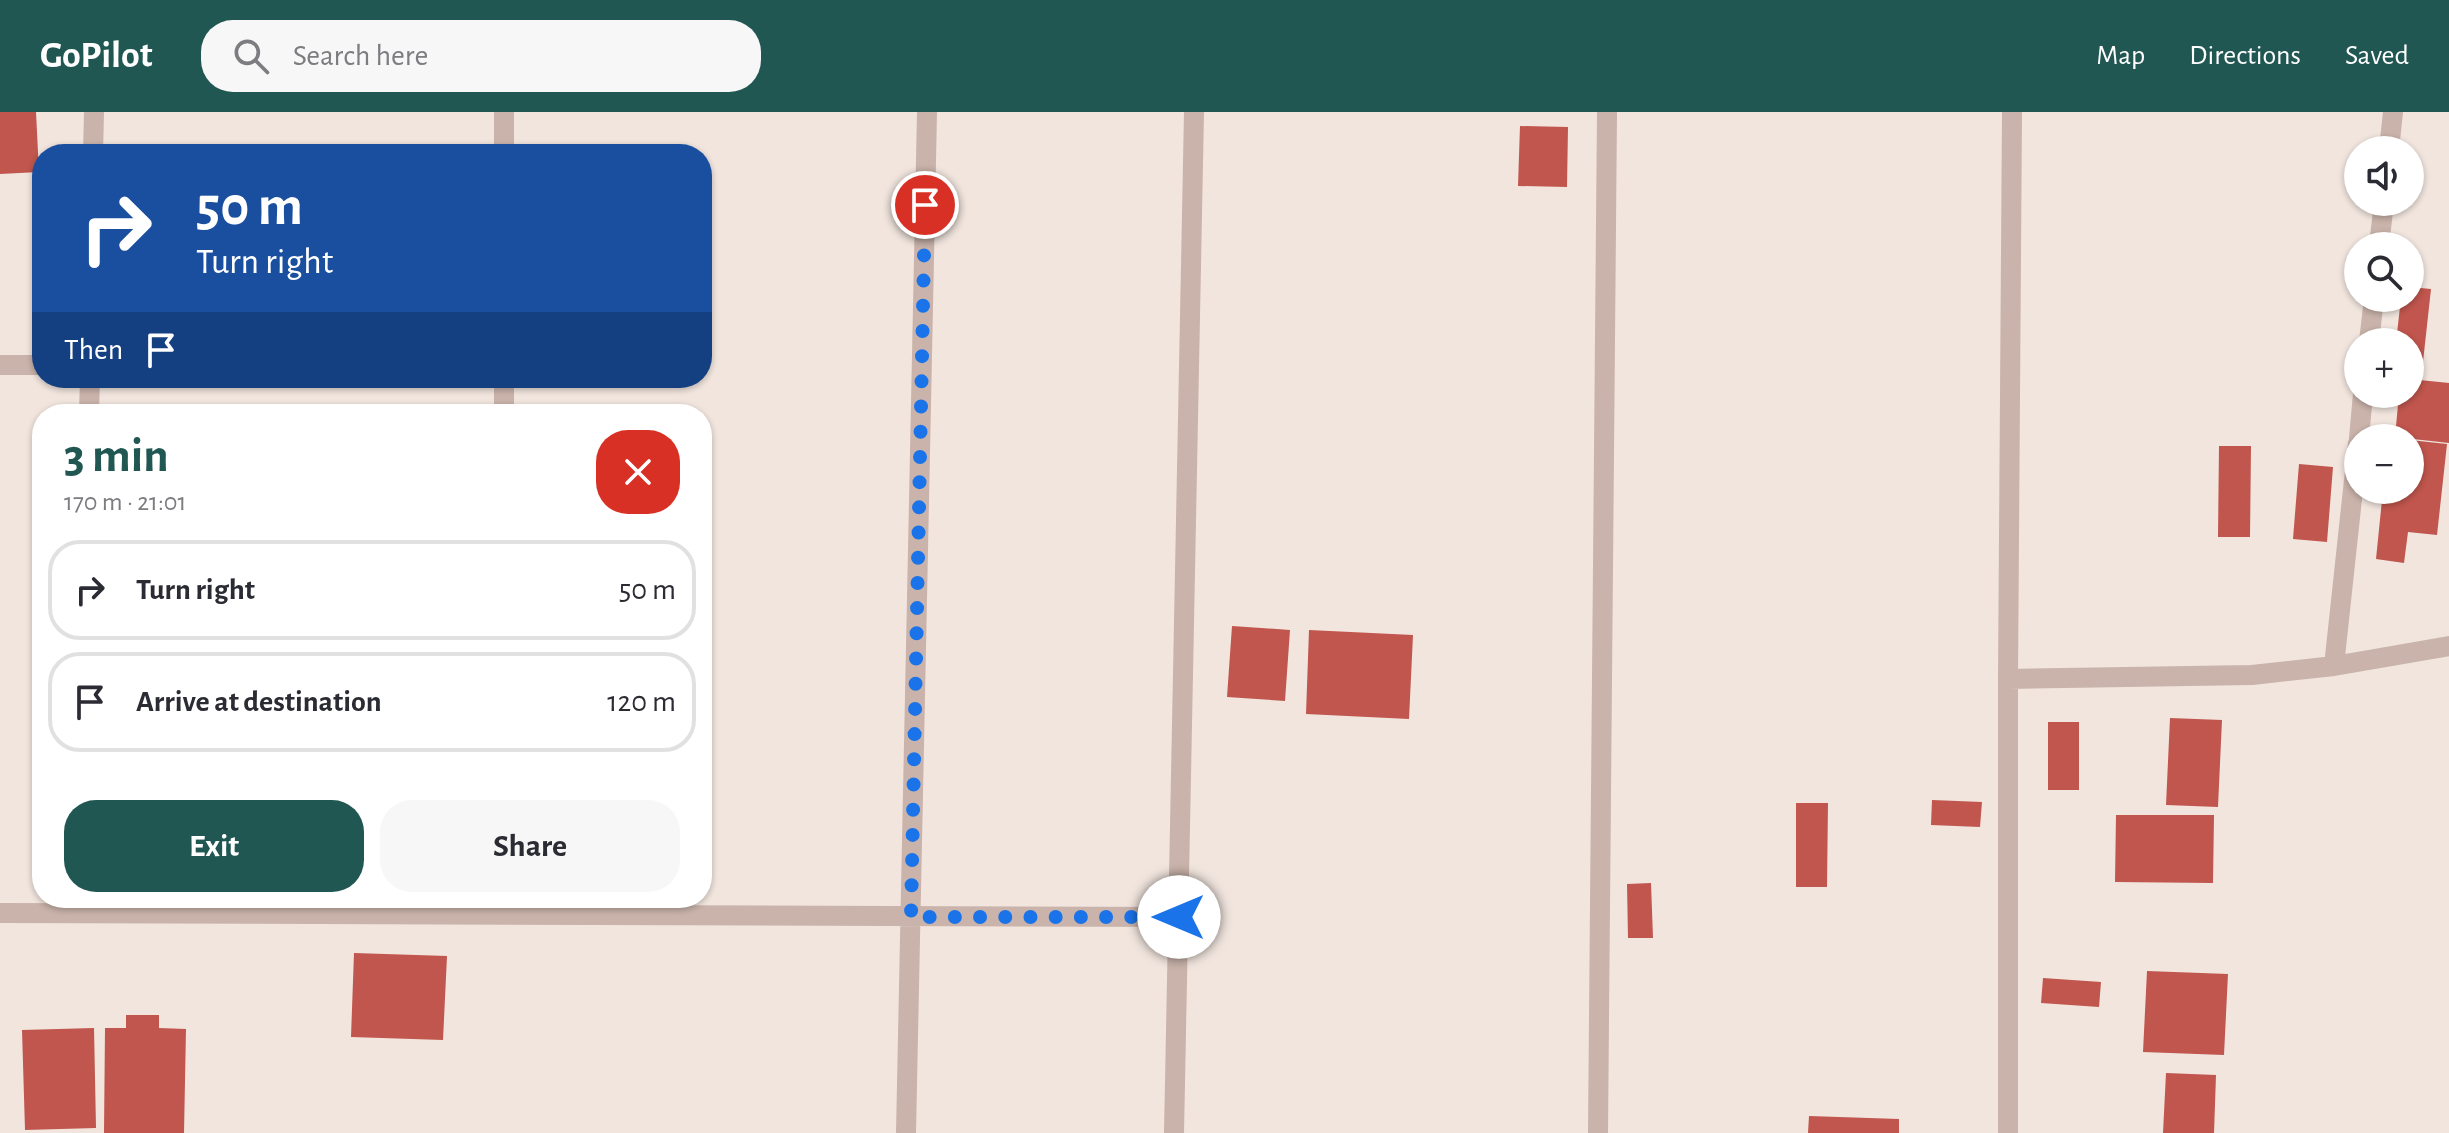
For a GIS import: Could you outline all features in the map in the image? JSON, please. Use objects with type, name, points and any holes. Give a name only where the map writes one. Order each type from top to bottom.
[{"type":"street","points":[[93,144],[94,112]]},
{"type":"street","points":[[504,112],[504,144]]},
{"type":"street","points":[[906,1133],[927,112]]},
{"type":"street","points":[[1174,1133],[1194,112]]},
{"type":"street","points":[[1598,1133],[1607,112]]},
{"type":"street","points":[[2008,1133],[2012,112]]},
{"type":"street","points":[[2390,136],[2393,112]]},
{"type":"street","points":[[0,365],[32,365]]},
{"type":"street","points":[[2334,666],[2351,504]]},
{"type":"street","points":[[2008,679],[2252,675],[2334,666],[2449,646]]},
{"type":"street","points":[[0,913],[59,908]]},
{"type":"street","points":[[578,908],[911,917],[1179,917]]},
{"type":"building","points":[[0,112],[36,112],[38,144],[32,144],[32,172],[0,174]]},
{"type":"building","points":[[1520,126],[1568,127],[1567,187],[1518,186]]},
{"type":"building","points":[[2424,288],[2431,289],[2424,353],[2424,328],[2398,328],[2399,312],[2424,312]]},
{"type":"building","points":[[2424,380],[2449,383],[2449,443],[2424,440],[2424,424],[2396,424],[2398,408],[2424,408]]},
{"type":"building","points":[[2424,442],[2447,444],[2437,535],[2408,532],[2404,563],[2376,559],[2382,504],[2424,504]]},
{"type":"building","points":[[2219,446],[2251,446],[2250,537],[2218,537]]},
{"type":"building","points":[[2299,464],[2333,467],[2327,542],[2293,539]]},
{"type":"building","points":[[1232,626],[1290,630],[1285,701],[1227,697]]},
{"type":"building","points":[[1309,630],[1413,635],[1409,719],[1306,714]]},
{"type":"building","points":[[2170,718],[2222,720],[2218,807],[2166,805]]},
{"type":"building","points":[[2048,722],[2079,722],[2079,790],[2048,790]]},
{"type":"building","points":[[1932,800],[1982,802],[1980,827],[1931,825]]},
{"type":"building","points":[[1796,803],[1828,803],[1827,887],[1796,887]]},
{"type":"building","points":[[2116,815],[2214,815],[2213,883],[2115,882]]},
{"type":"building","points":[[1651,883],[1653,938],[1628,938],[1627,884]]},
{"type":"building","points":[[354,953],[447,956],[443,1040],[351,1037]]},
{"type":"building","points":[[2147,971],[2228,974],[2224,1055],[2143,1052]]},
{"type":"building","points":[[2043,978],[2101,982],[2099,1007],[2041,1003]]},
{"type":"building","points":[[126,1015],[159,1015],[159,1028],[186,1029],[184,1133],[104,1133],[105,1028],[126,1028]]},
{"type":"building","points":[[94,1028],[96,1128],[25,1130],[22,1030]]},
{"type":"building","points":[[2166,1073],[2216,1075],[2214,1133],[2163,1133]]},
{"type":"building","points":[[1809,1116],[1899,1119],[1899,1133],[1808,1133]]},
{"type":"route","points":[[925,205],[911,917],[1179,917]]}]
